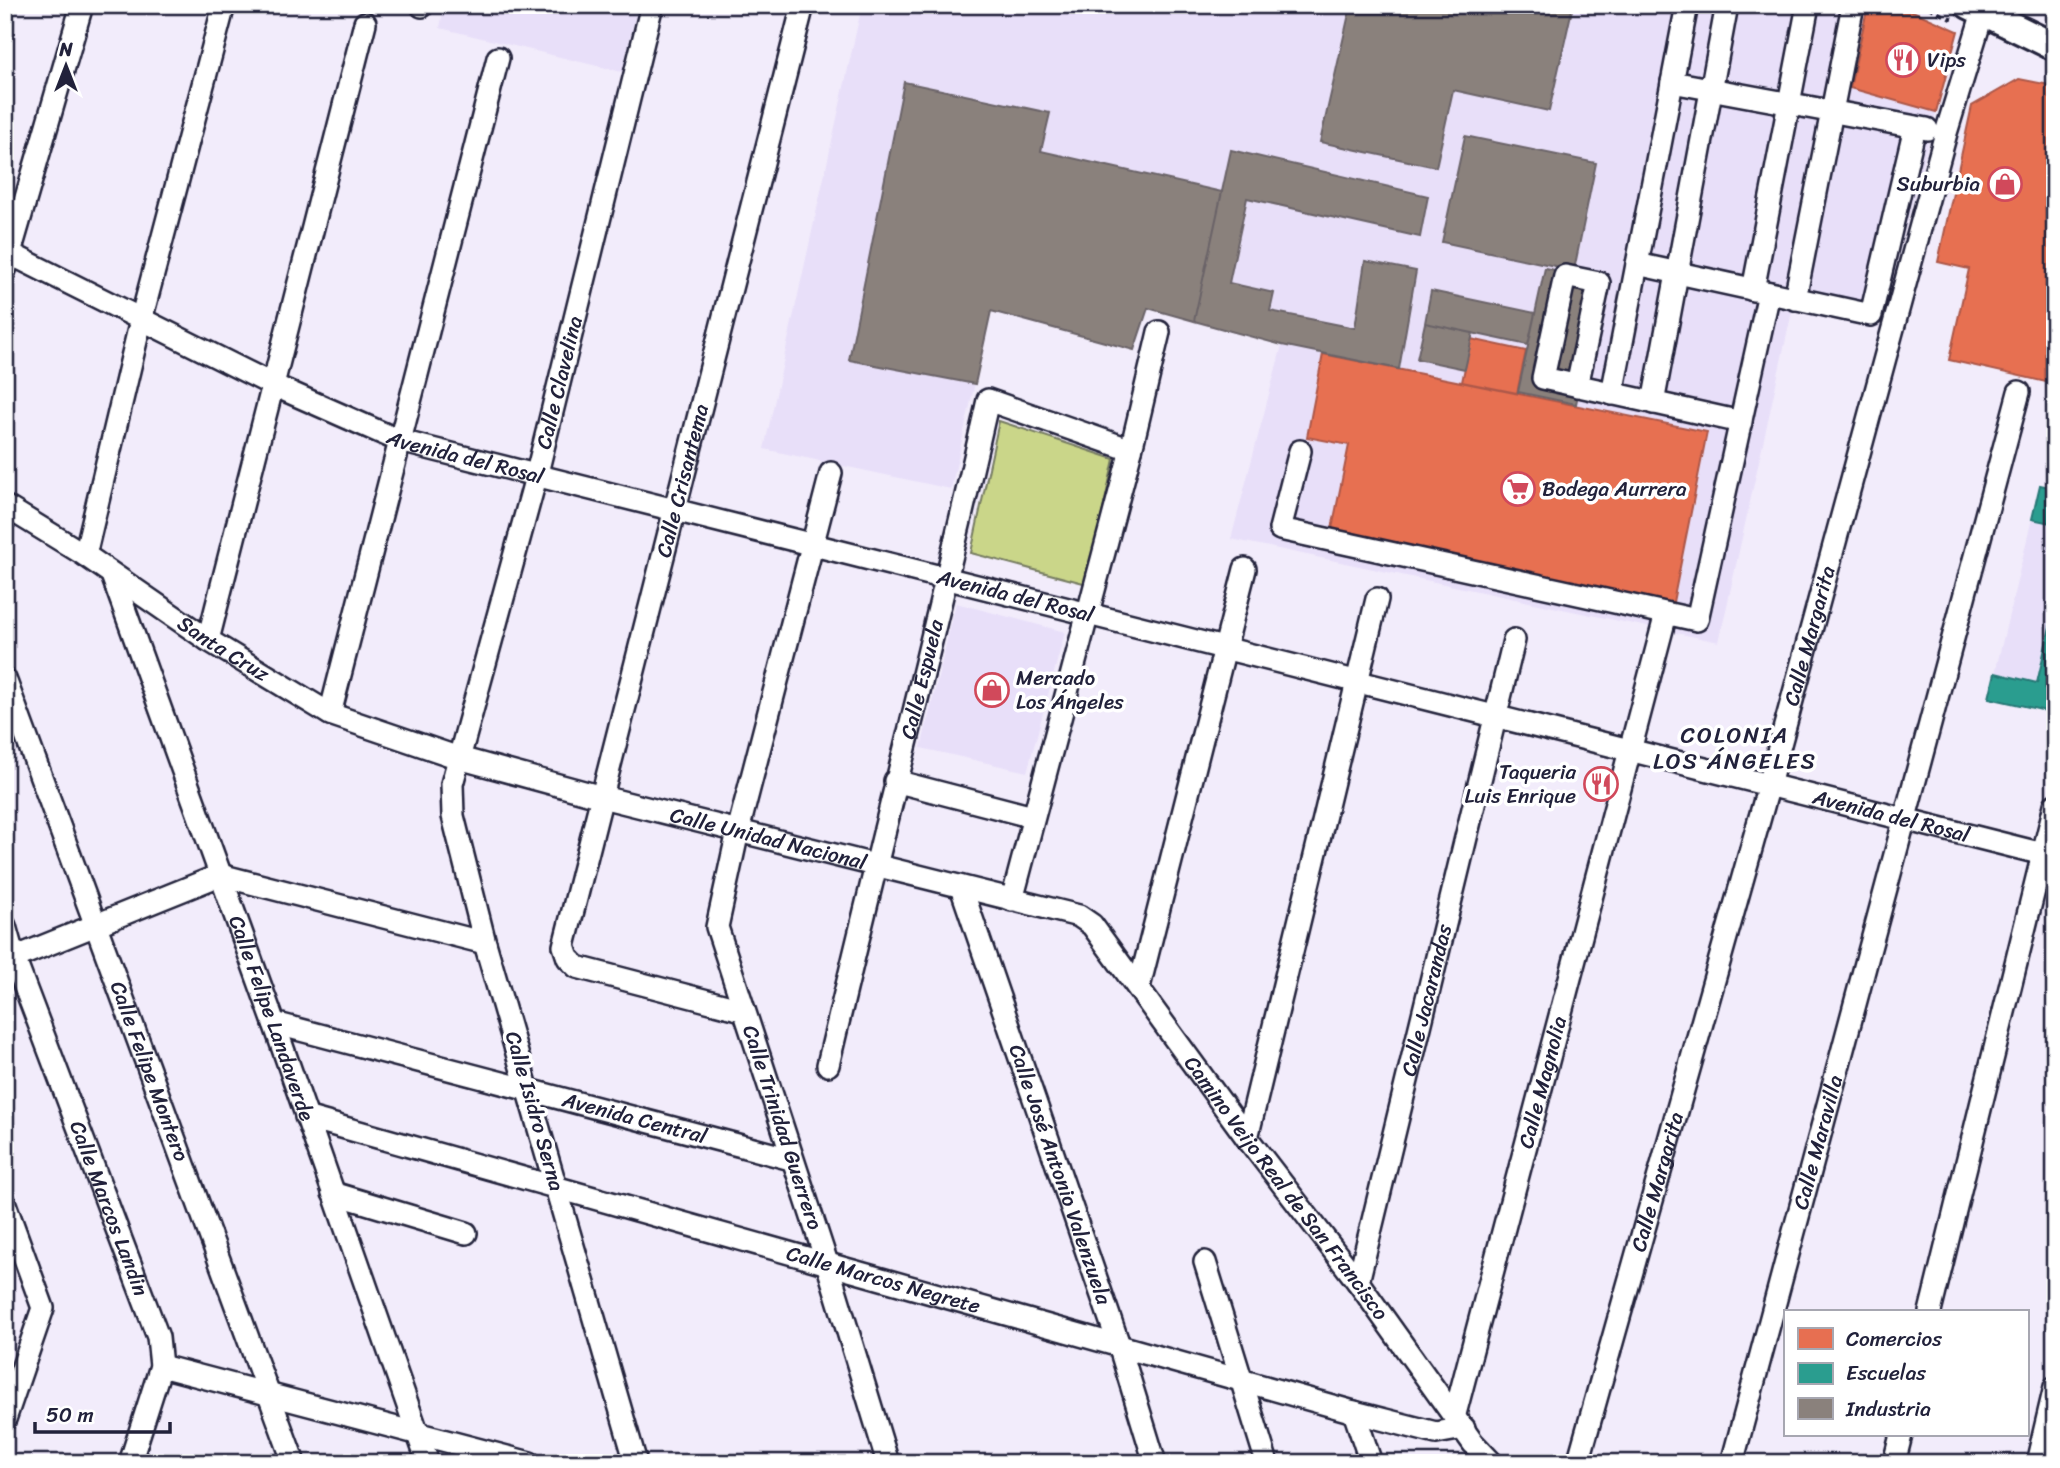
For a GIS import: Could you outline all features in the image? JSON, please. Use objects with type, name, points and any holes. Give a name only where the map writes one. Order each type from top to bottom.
[{"type":"main road","points":[[1968,12],[2055,47]]},
{"type":"street","points":[[7,258],[82,5]]},
{"type":"street","points":[[85,555],[141,320],[225,5]]},
{"type":"street","name":"Calle Clavelina","points":[[459,758],[536,477],[652,5]]},
{"type":"street","name":"Calle Crisantema","points":[[742,1010],[577,967],[568,958],[564,946],[803,5]]},
{"type":"street","points":[[1612,394],[1687,5]]},
{"type":"street","points":[[1653,403],[1727,5]]},
{"type":"street","points":[[1300,451],[1280,529],[1697,620],[1741,422],[1789,103],[1808,5]]},
{"type":"street","points":[[1795,299],[1853,5]]},
{"type":"street","name":"Calle Margarita","points":[[1578,1463],[1769,785],[1946,132],[1968,12]]},
{"type":"street","points":[[208,640],[365,23]]},
{"type":"street","points":[[330,714],[498,58]]},
{"type":"street","points":[[1672,82],[1946,132]]},
{"type":"street","points":[[1637,264],[1871,315],[1915,127]]},
{"type":"street","points":[[1889,238],[1916,243]]},
{"type":"street","name":"Avenida del Rosal","points":[[7,258],[271,384],[400,441],[2048,856]]},
{"type":"street","points":[[1577,386],[1599,283],[1565,276],[1543,378],[1577,386],[1612,394],[1741,422]]},
{"type":"street","points":[[1012,900],[1085,613],[1131,450],[1159,332]]},
{"type":"street","name":"Calle Maravilla","points":[[1732,1463],[2019,392]]},
{"type":"street","name":"Calle Espuela","points":[[828,1065],[895,780],[948,579],[988,400],[1131,450]]},
{"type":"street","name":"Calle Trinidad Guerrero","points":[[831,473],[738,831],[717,927],[827,1264],[888,1463]]},
{"type":"street","name":"Santa Cruz","points":[[5,506],[85,555],[208,640],[330,714],[459,758]]},
{"type":"street","points":[[1139,987],[1245,569]]},
{"type":"street","name":"Calle Felipe Landaverde","points":[[112,575],[274,1023],[428,1463]]},
{"type":"street","points":[[1247,1138],[1377,599]]},
{"type":"street","name":"Calle Magnolia","points":[[1465,1437],[1666,614]]},
{"type":"street","name":"Calle Jacarandas","points":[[1358,1282],[1514,640]]},
{"type":"street","name":"Calle Felipe Montero","points":[[5,679],[294,1463]]},
{"type":"street","name":"Calle Unidad Nacional","points":[[459,758],[602,797],[1079,916]]},
{"type":"street","name":"Calle Isidro Serna","points":[[459,758],[452,784],[453,816],[485,943],[636,1463]]},
{"type":"street","points":[[895,780],[1033,817]]},
{"type":"street","points":[[1931,1310],[2048,856],[2055,806]]},
{"type":"street","points":[[14,958],[220,875],[485,943]]},
{"type":"street","name":"Calle José Antonio Valenzuela","points":[[961,887],[1119,1345],[1155,1463]]},
{"type":"street","name":"Camino Veijo Real de San Francisco","points":[[1079,916],[1092,925],[1247,1138],[1358,1282],[1465,1437],[1492,1463]]},
{"type":"street","name":"Calle Marcos Landin","points":[[5,926],[14,958],[158,1337],[161,1366],[130,1463]]},
{"type":"street","name":"Avenida Central","points":[[274,1023],[791,1159]]},
{"type":"street","name":"Calle Marcos Negrete","points":[[306,1117],[1241,1381],[1436,1433],[1465,1437]]},
{"type":"street","points":[[334,1193],[466,1233]]},
{"type":"street","points":[[5,1204],[43,1308],[13,1372],[5,1419]]},
{"type":"street","points":[[1205,1262],[1268,1463]]},
{"type":"street","points":[[161,1366],[530,1463]]},
{"type":"street","points":[[2037,1463],[2055,1387]]},
{"type":"street","points":[[1354,1412],[1371,1463]]},
{"type":"street","points":[[1894,1463],[1901,1436]]},
{"type":"path","points":[[1930,7],[1968,12]]},
{"type":"shaded area","points":[[444,5],[638,5],[622,72],[440,28]]},
{"type":"shaded area","points":[[862,5],[1899,5],[1958,31],[1879,327],[1793,307],[1719,642],[1231,539],[1282,345],[1149,309],[1134,350],[991,312],[951,489],[764,449]]},
{"type":"shaded area","points":[[2040,485],[2055,488],[2055,713],[1989,698]]},
{"type":"shaded area","name":"Mercado Los Ángeles","points":[[956,603],[1065,632],[1027,772],[921,748]]},
{"type":"green space","points":[[999,421],[1114,459],[1087,584],[971,553]]},
{"type":"building: Comercios","name":"Vips","points":[[1868,5],[1899,5],[1958,31],[1936,112],[1850,88]]},
{"type":"building: Comercios","name":"Suburbia","points":[[2019,79],[2055,86],[2055,384],[1949,360],[1969,269],[1938,262],[1972,106]]},
{"type":"building: Comercios","points":[[1471,339],[1526,351],[1517,393],[1462,382]]},
{"type":"building: Comercios","name":"Bodega Aurrera","points":[[1323,354],[1707,432],[1672,607],[1331,534],[1349,445],[1307,437]]},
{"type":"building: Escuelas","points":[[2040,485],[2055,488],[2055,524],[2032,519]]},
{"type":"building: Escuelas","points":[[2055,605],[2055,713],[1989,698],[1995,673],[2037,683]]},
{"type":"building: Industria","points":[[1351,5],[1573,5],[1549,111],[1453,90],[1436,167],[1320,142]]},
{"type":"building: Industria","points":[[904,82],[1050,113],[1041,151],[1222,192],[1194,321],[1148,308],[1134,350],[991,311],[975,384],[849,360]]},
{"type":"building: Industria","points":[[1465,136],[1596,163],[1574,270],[1442,242]]},
{"type":"building: Industria","points":[[1231,150],[1428,196],[1420,237],[1247,198],[1229,283],[1274,293],[1270,311],[1355,328],[1365,261],[1416,271],[1399,369],[1282,345],[1194,321]]},
{"type":"building: Industria","points":[[1545,268],[1602,280],[1576,404],[1518,392]]},
{"type":"building: Industria","points":[[1431,291],[1535,313],[1528,345],[1425,323]]},
{"type":"building: Industria","points":[[1425,323],[1473,333],[1465,369],[1417,359]]},
{"type":"place","name":"Vips","points":[[1903,60]]},
{"type":"place","name":"Suburbia","points":[[2005,184]]},
{"type":"place","name":"Bodega Aurrera","points":[[1518,489]]},
{"type":"place","name":"Mercado Los Ángeles","points":[[992,690]]},
{"type":"place","name":"Taqueria Luis Enrique","points":[[1601,784]]},
{"type":"district","name":"COLONIA LOS ÁNGELES","points":[[1735,748]]}]
